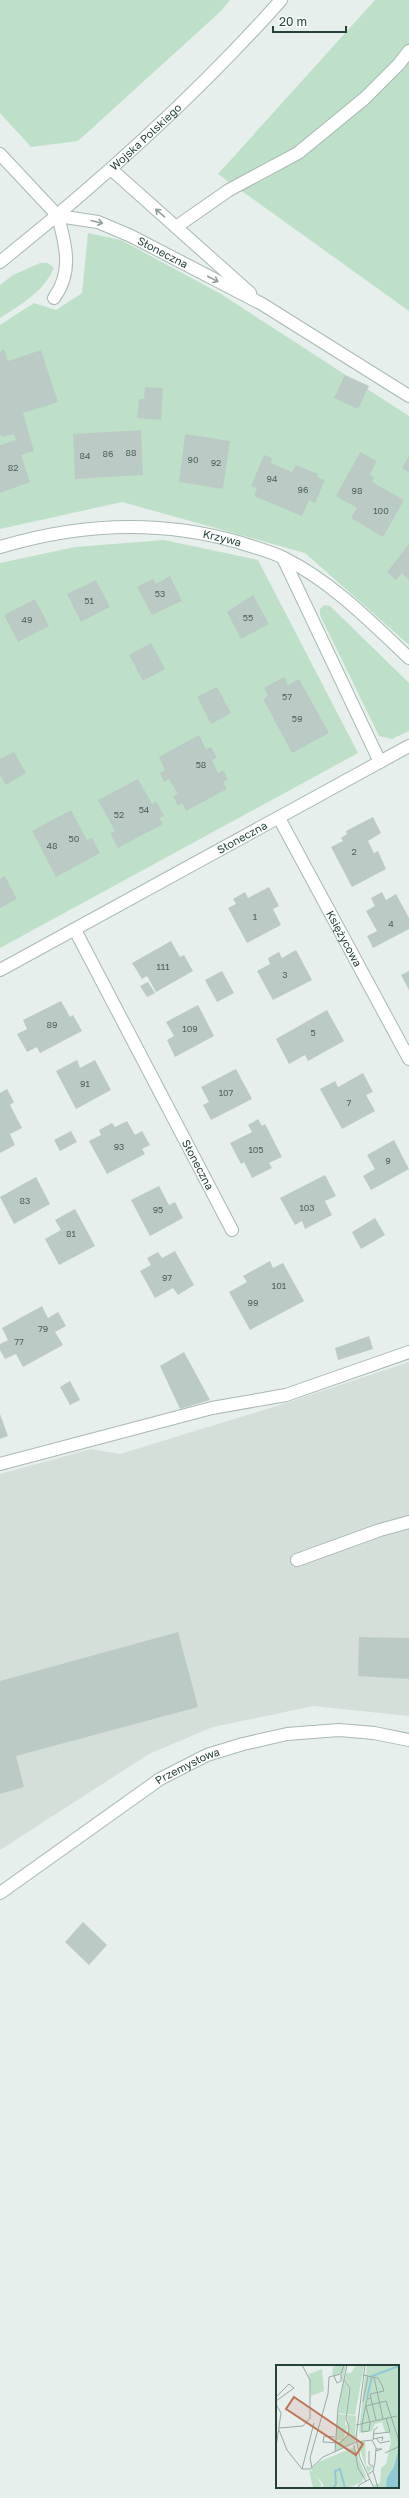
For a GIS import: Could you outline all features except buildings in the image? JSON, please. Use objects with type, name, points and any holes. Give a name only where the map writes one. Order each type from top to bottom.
[{"type":"street","name":"Wojska Polskiego","points":[[0,262],[58,216],[112,170],[205,82],[281,0]]},
{"type":"street","points":[[176,227],[229,190],[298,153],[365,98],[399,64],[409,51]]},
{"type":"street","points":[[0,154],[58,216],[68,251],[63,286],[54,298]]},
{"type":"street","name":"Słoneczna","points":[[112,170],[262,304]]},
{"type":"street","name":"Słoneczna","points":[[58,216],[98,222],[125,233],[262,304],[409,396]]},
{"type":"street","name":"Krzywa","points":[[0,547],[29,538],[123,525],[213,535],[283,558],[318,578],[356,607],[409,658]]},
{"type":"street","points":[[283,558],[380,762]]},
{"type":"street","name":"Słoneczna","points":[[0,970],[409,746]]},
{"type":"street","name":"Księżycowa","points":[[279,818],[409,1059]]},
{"type":"street","name":"Słoneczna","points":[[75,930],[232,1230]]},
{"type":"street","points":[[0,1464],[212,1408],[286,1395],[409,1352]]},
{"type":"street","points":[[297,1560],[380,1530],[409,1522]]},
{"type":"street","name":"Przemysłowa","points":[[0,1893],[160,1779],[207,1755],[243,1744],[287,1734],[340,1730],[374,1733],[409,1740]]},
{"type":"shaded area","points":[[409,1362],[409,1716],[313,1706],[213,1727],[149,1754],[0,1850],[0,1474],[91,1449],[120,1454],[283,1404]]},
{"type":"green space","points":[[0,0],[230,0],[221,11],[78,141],[31,147],[0,113]]},
{"type":"green space","points":[[375,0],[409,0],[409,311],[218,174]]},
{"type":"green space","points":[[88,233],[121,240],[221,294],[409,416],[409,645],[305,553],[122,502],[0,529],[0,325],[34,303],[56,310],[82,293]]},
{"type":"green space","points":[[40,263],[48,263],[54,268],[44,284],[31,297],[0,318],[0,285],[13,275]]},
{"type":"green space","points":[[164,540],[258,560],[358,753],[0,948],[0,563],[75,547]]},
{"type":"green space","points":[[324,605],[330,606],[409,683],[409,731],[392,739],[379,736],[320,615],[320,609]]}]
